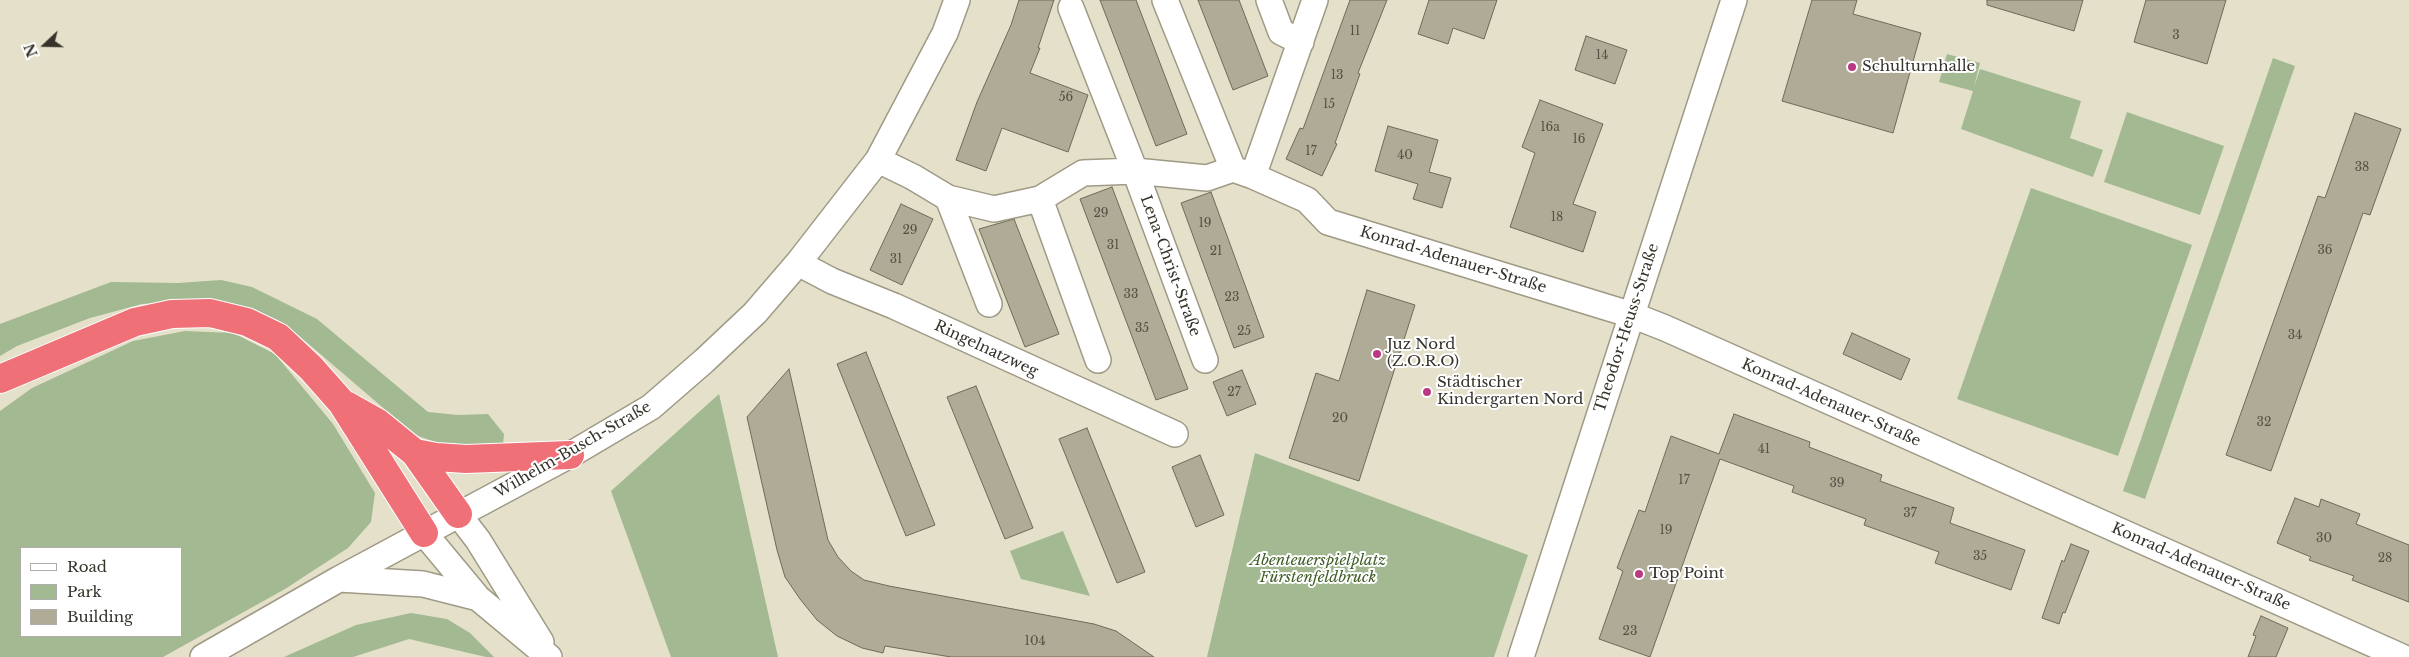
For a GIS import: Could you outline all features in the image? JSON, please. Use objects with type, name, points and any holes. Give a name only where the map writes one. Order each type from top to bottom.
[{"type":"highway","points":[[0,378],[25,370],[135,322],[172,314],[210,312],[247,322],[278,338],[311,368],[342,403],[424,533]]},
{"type":"highway","points":[[0,392],[25,370]]},
{"type":"highway","points":[[342,403],[378,424],[415,453],[458,514]]},
{"type":"highway","points":[[415,453],[436,457],[466,459],[570,455]]},
{"type":"street","name":"Wilhelm-Busch-Straße","points":[[203,657],[339,579],[570,455],[651,407],[704,361],[756,313],[798,263],[878,160],[945,32],[957,0]]},
{"type":"street","points":[[1166,0],[1243,173]]},
{"type":"street","points":[[1269,0],[1281,32],[1301,42]]},
{"type":"street","points":[[1243,173],[1301,42],[1315,0]]},
{"type":"street","name":"Theodor-Heuss-Straße","points":[[1521,657],[1734,0]]},
{"type":"street","name":"Lena-Christ-Straße","points":[[1070,8],[1135,171],[1204,360]]},
{"type":"street","name":"Lena-Christ-Straße","points":[[878,160],[913,177],[948,198],[994,209],[1040,199],[1083,172],[1135,171],[1206,178],[1243,173]]},
{"type":"street","name":"Konrad-Adenauer-Straße","points":[[1243,173],[1307,200],[1328,222],[1632,315],[2402,657]]},
{"type":"street","points":[[948,198],[988,304]]},
{"type":"street","points":[[1040,199],[1098,360]]},
{"type":"street","name":"Ringelnatzweg","points":[[798,263],[832,282],[894,306],[1174,434]]},
{"type":"street","points":[[458,514],[478,540],[550,657]]},
{"type":"street","points":[[424,533],[478,598],[550,657]]},
{"type":"street","points":[[339,579],[423,584],[478,598]]},
{"type":"green space","points":[[1947,54],[1980,63],[1974,87],[1980,69],[2081,101],[2070,138],[2103,150],[2093,177],[1961,129],[1973,91],[1939,82]]},
{"type":"green space","points":[[2273,58],[2295,66],[2145,499],[2123,491]]},
{"type":"green space","points":[[2127,112],[2224,146],[2200,215],[2104,182]]},
{"type":"green space","points":[[2031,188],[2192,245],[2118,456],[1957,399]]},
{"type":"green space","points":[[221,280],[252,287],[317,319],[428,412],[458,415],[488,414],[504,434],[503,444],[456,449],[415,435],[298,335],[259,312],[215,300],[142,304],[90,318],[17,346],[0,356],[0,324],[111,282],[178,283]]},
{"type":"green space","points":[[185,331],[233,333],[275,354],[333,424],[375,493],[371,522],[348,548],[285,589],[163,657],[0,657],[0,411],[32,388],[133,341]]},
{"type":"green space","points":[[719,394],[778,657],[671,657],[611,491]]},
{"type":"green space","name":"Abenteuerspielplatz Fürstenfeldbruck","points":[[1255,453],[1528,555],[1494,657],[1207,657]]},
{"type":"green space","points":[[1063,531],[1090,596],[1021,579],[1010,551]]},
{"type":"green space","points":[[411,613],[447,619],[470,633],[494,657],[486,657],[409,639],[353,657],[284,657],[356,625]]},
{"type":"building","points":[[1019,0],[1054,0],[1038,48],[1040,48],[1030,73],[1088,95],[1068,152],[1002,128],[986,171],[956,160],[977,102],[1011,25]]},
{"type":"building","points":[[1100,0],[1136,0],[1187,134],[1156,146]]},
{"type":"building","points":[[1198,0],[1239,0],[1268,76],[1233,90]]},
{"type":"building","points":[[1350,0],[1387,0],[1358,73],[1360,74],[1335,143],[1337,144],[1322,176],[1286,159],[1300,128],[1303,129]]},
{"type":"building","points":[[1429,0],[1497,0],[1484,39],[1453,28],[1448,44],[1418,34]]},
{"type":"building","name":"Schulturnhalle","points":[[1812,0],[1857,0],[1853,14],[1921,33],[1893,133],[1782,101]]},
{"type":"building","points":[[1987,0],[2083,0],[2074,31],[1987,5]]},
{"type":"building","points":[[2146,0],[2226,0],[2207,64],[2134,42]]},
{"type":"building","points":[[1586,36],[1627,50],[1615,84],[1575,70]]},
{"type":"building","points":[[1540,100],[1603,124],[1573,204],[1596,212],[1583,252],[1510,227],[1535,153],[1522,147]]},
{"type":"building","points":[[2355,113],[2401,129],[2370,215],[2363,213],[2271,471],[2226,455],[2318,196],[2325,198]]},
{"type":"building","points":[[1388,126],[1438,140],[1429,172],[1451,178],[1442,208],[1413,199],[1418,184],[1375,171]]},
{"type":"building","points":[[1112,187],[1188,389],[1156,400],[1080,199]]},
{"type":"building","points":[[1211,192],[1264,337],[1234,348],[1181,203]]},
{"type":"building","points":[[901,204],[933,219],[902,285],[870,270]]},
{"type":"building","points":[[1014,219],[1059,334],[1025,347],[979,229]]},
{"type":"building","points":[[1367,290],[1415,305],[1359,481],[1289,458],[1316,373],[1339,381]]},
{"type":"building","points":[[1852,333],[1910,359],[1901,380],[1843,354]]},
{"type":"building","points":[[866,352],[935,525],[906,536],[837,364]]},
{"type":"building","points":[[789,369],[828,540],[838,557],[851,571],[864,580],[889,586],[1094,624],[1116,631],[1154,657],[951,657],[885,646],[883,653],[862,648],[837,636],[817,620],[785,577],[777,550],[747,417]]},
{"type":"building","points":[[1242,370],[1256,404],[1227,416],[1213,382]]},
{"type":"building","points":[[976,386],[1033,528],[1005,539],[947,397]]},
{"type":"building","points":[[1734,414],[1810,442],[1809,447],[1882,475],[1880,481],[1954,508],[1950,523],[2025,550],[2011,590],[1935,563],[1939,552],[1864,525],[1866,519],[1792,492],[1794,486],[1720,459],[1650,657],[1599,639],[1623,571],[1617,568],[1639,510],[1645,512],[1671,436],[1719,454]]},
{"type":"building","points":[[1087,428],[1145,572],[1117,583],[1059,439]]},
{"type":"building","points":[[1200,455],[1224,515],[1196,527],[1172,467]]},
{"type":"building","points":[[2295,498],[2319,507],[2321,499],[2360,514],[2356,524],[2409,545],[2409,602],[2352,580],[2354,576],[2309,560],[2311,557],[2277,543]]},
{"type":"building","points":[[2071,544],[2089,551],[2059,624],[2042,618],[2062,560],[2064,562]]},
{"type":"building","points":[[2261,616],[2288,628],[2276,657],[2248,657],[2256,636],[2253,635]]},
{"type":"place","name":"Schulturnhalle","points":[[1852,67]]},
{"type":"place","name":"Juz Nord (Z.O.R.O)","points":[[1377,354]]},
{"type":"place","name":"Städtischer Kindergarten Nord","points":[[1427,392]]},
{"type":"place","name":"Top Point","points":[[1639,574]]}]
